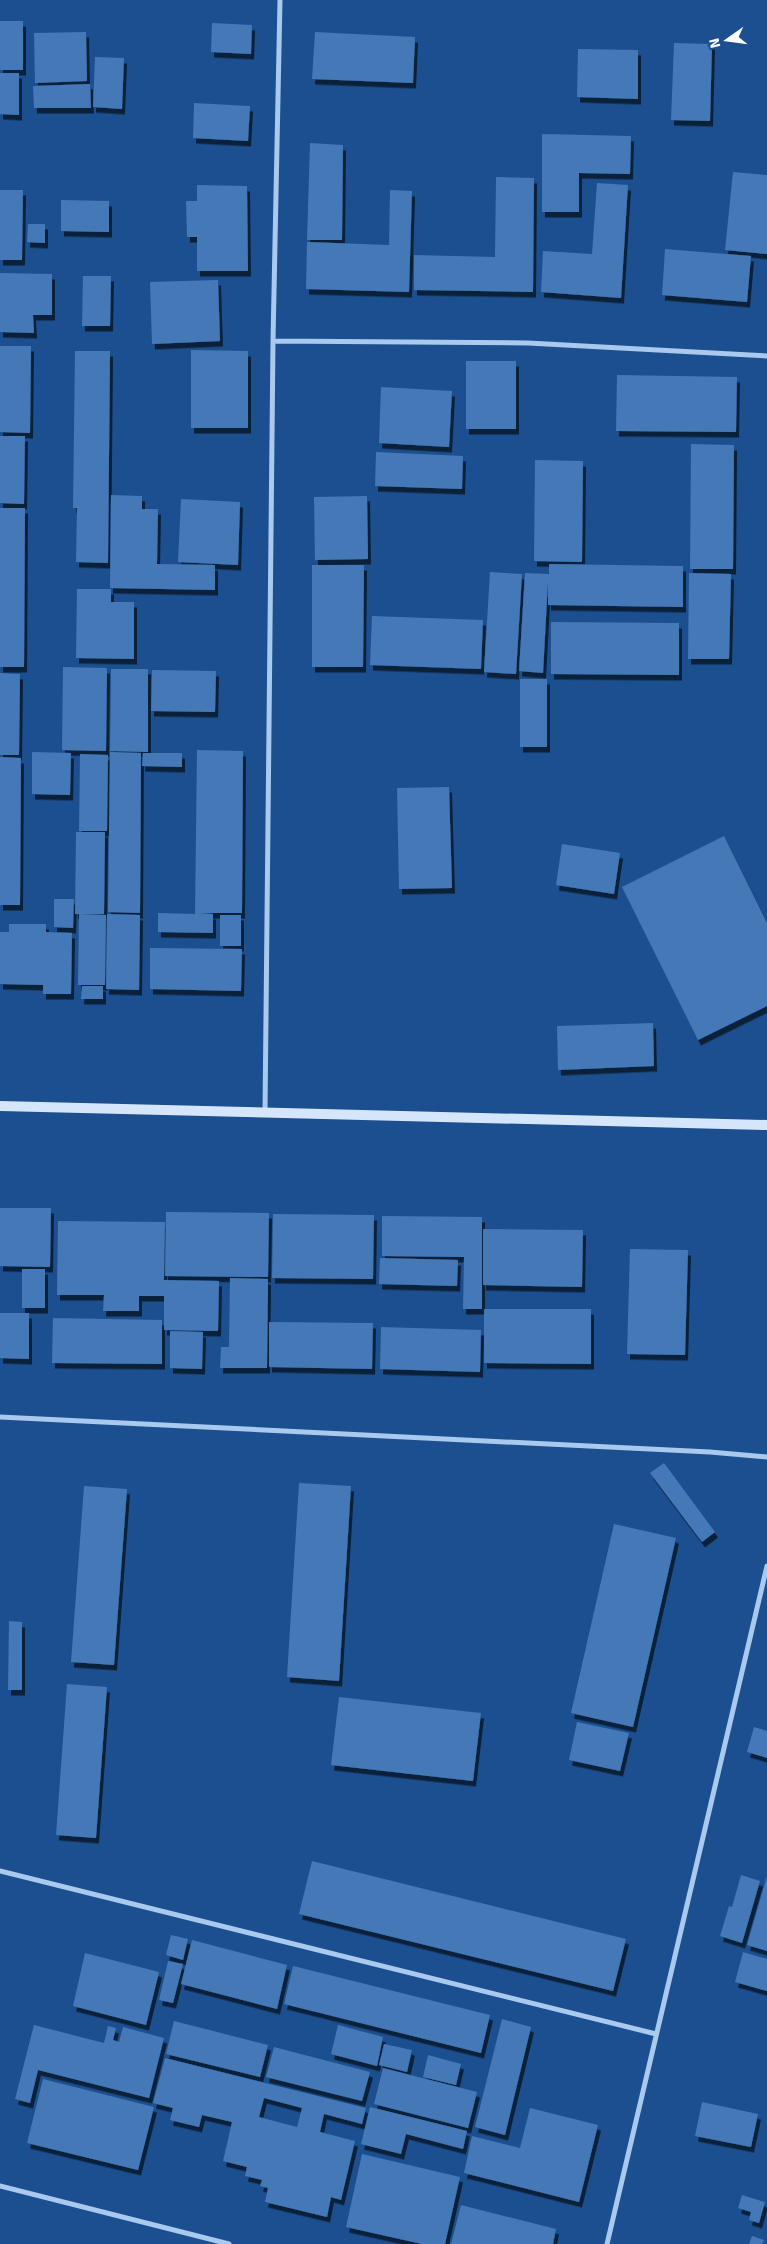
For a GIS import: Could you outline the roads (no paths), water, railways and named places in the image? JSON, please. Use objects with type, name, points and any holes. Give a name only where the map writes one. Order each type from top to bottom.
[{"type":"street","points":[[265,1112],[273,341],[280,0]]},
{"type":"street","points":[[273,341],[528,343],[767,356]]},
{"type":"street","points":[[0,1106],[767,1125]]},
{"type":"street","points":[[0,1417],[710,1452],[767,1457]]},
{"type":"street","points":[[607,2244],[767,1566]]},
{"type":"street","points":[[0,1871],[656,2034]]},
{"type":"street","points":[[0,2186],[229,2244]]}]
